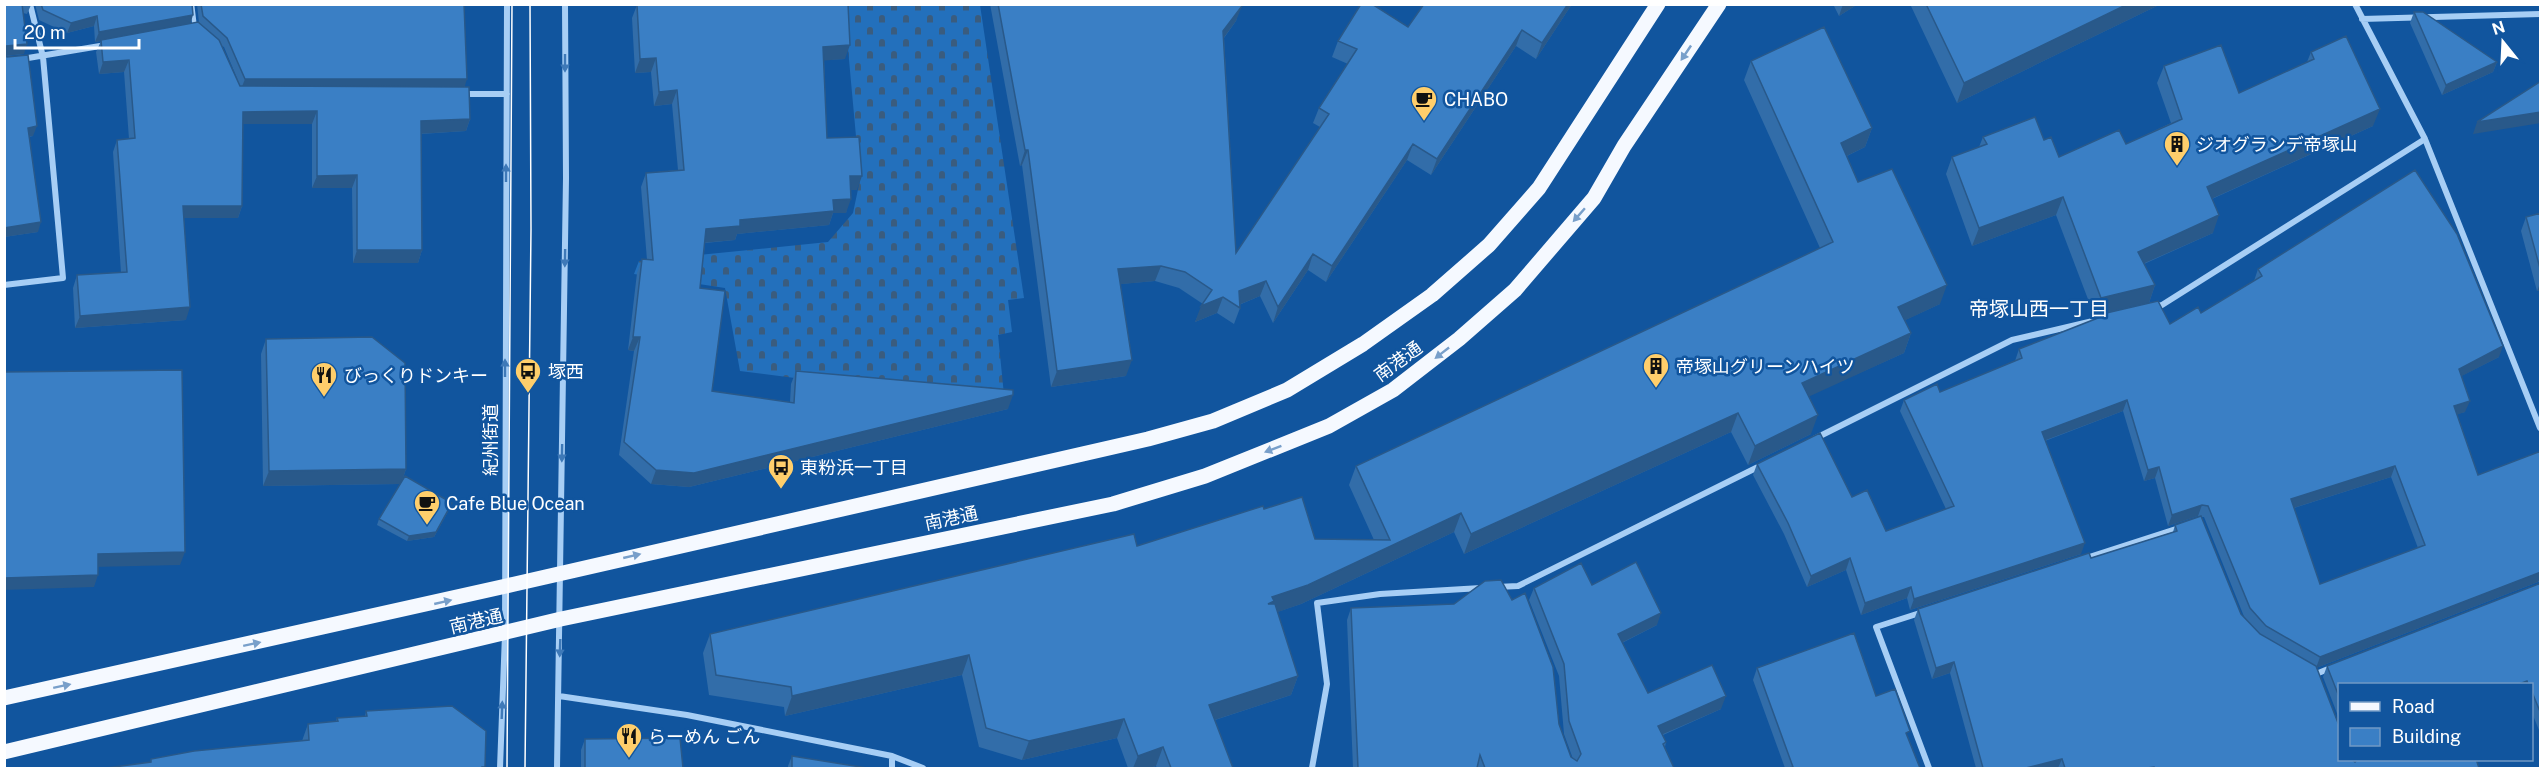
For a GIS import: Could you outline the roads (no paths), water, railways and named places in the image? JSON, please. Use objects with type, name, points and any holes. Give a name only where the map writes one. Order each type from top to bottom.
[{"type":"main road","name":"南港通","points":[[4,698],[504,588],[561,572],[1148,439],[1213,420],[1287,390],[1363,344],[1432,295],[1489,245],[1539,188],[1658,4]]},
{"type":"main road","name":"南港通","points":[[4,752],[561,619],[1113,504],[1205,476],[1329,426],[1393,390],[1460,339],[1515,290],[1594,198],[1624,146],[1719,4]]},
{"type":"street","points":[[4,285],[63,278],[43,57],[30,4]]},
{"type":"street","name":"紀州街道","points":[[500,768],[505,634],[507,4]]},
{"type":"street","points":[[557,768],[566,190],[565,4]]},
{"type":"street","points":[[2355,4],[2425,139],[2541,428]]},
{"type":"street","points":[[2362,19],[2541,14]]},
{"type":"street","points":[[183,31],[195,29],[203,36]]},
{"type":"street","points":[[14,60],[113,44]]},
{"type":"street","points":[[448,94],[507,94]]},
{"type":"street","points":[[2151,308],[2162,305],[2425,139]]},
{"type":"street","points":[[1808,442],[2012,340],[2104,318]]},
{"type":"street","points":[[1312,768],[1327,684],[1317,603],[1380,594],[1518,586],[1765,463]]},
{"type":"street","points":[[2077,561],[2188,525]]},
{"type":"street","points":[[1518,586],[1522,596]]},
{"type":"street","points":[[1929,768],[1876,627],[1931,609]]},
{"type":"street","points":[[2316,674],[2337,665]]},
{"type":"street","points":[[2306,668],[2316,674],[2320,684]]},
{"type":"street","points":[[559,696],[687,715],[892,756],[923,768]]},
{"type":"street","points":[[892,756],[892,768]]},
{"type":"lane","points":[[192,4],[195,29]]},
{"type":"tram line","points":[[507,768],[512,4]]},
{"type":"tram line","points":[[525,768],[531,229],[530,4]]},
{"type":"place","name":"CHABO","points":[[1424,122]]},
{"type":"place","name":"ジオグランデ帝塚山","points":[[2177,167]]},
{"type":"place","name":"帝塚山グリーンハイツ","points":[[1656,389]]},
{"type":"place","name":"塚西","points":[[528,394]]},
{"type":"place","name":"びっくりドンキー","points":[[324,398]]},
{"type":"place","name":"東粉浜一丁目","points":[[781,490]]},
{"type":"place","name":"Cafe Blue Ocean","points":[[427,526]]},
{"type":"place","name":"らーめん ごん","points":[[629,759]]},
{"type":"district","name":"帝塚山西一丁目","points":[[2039,309]]}]
